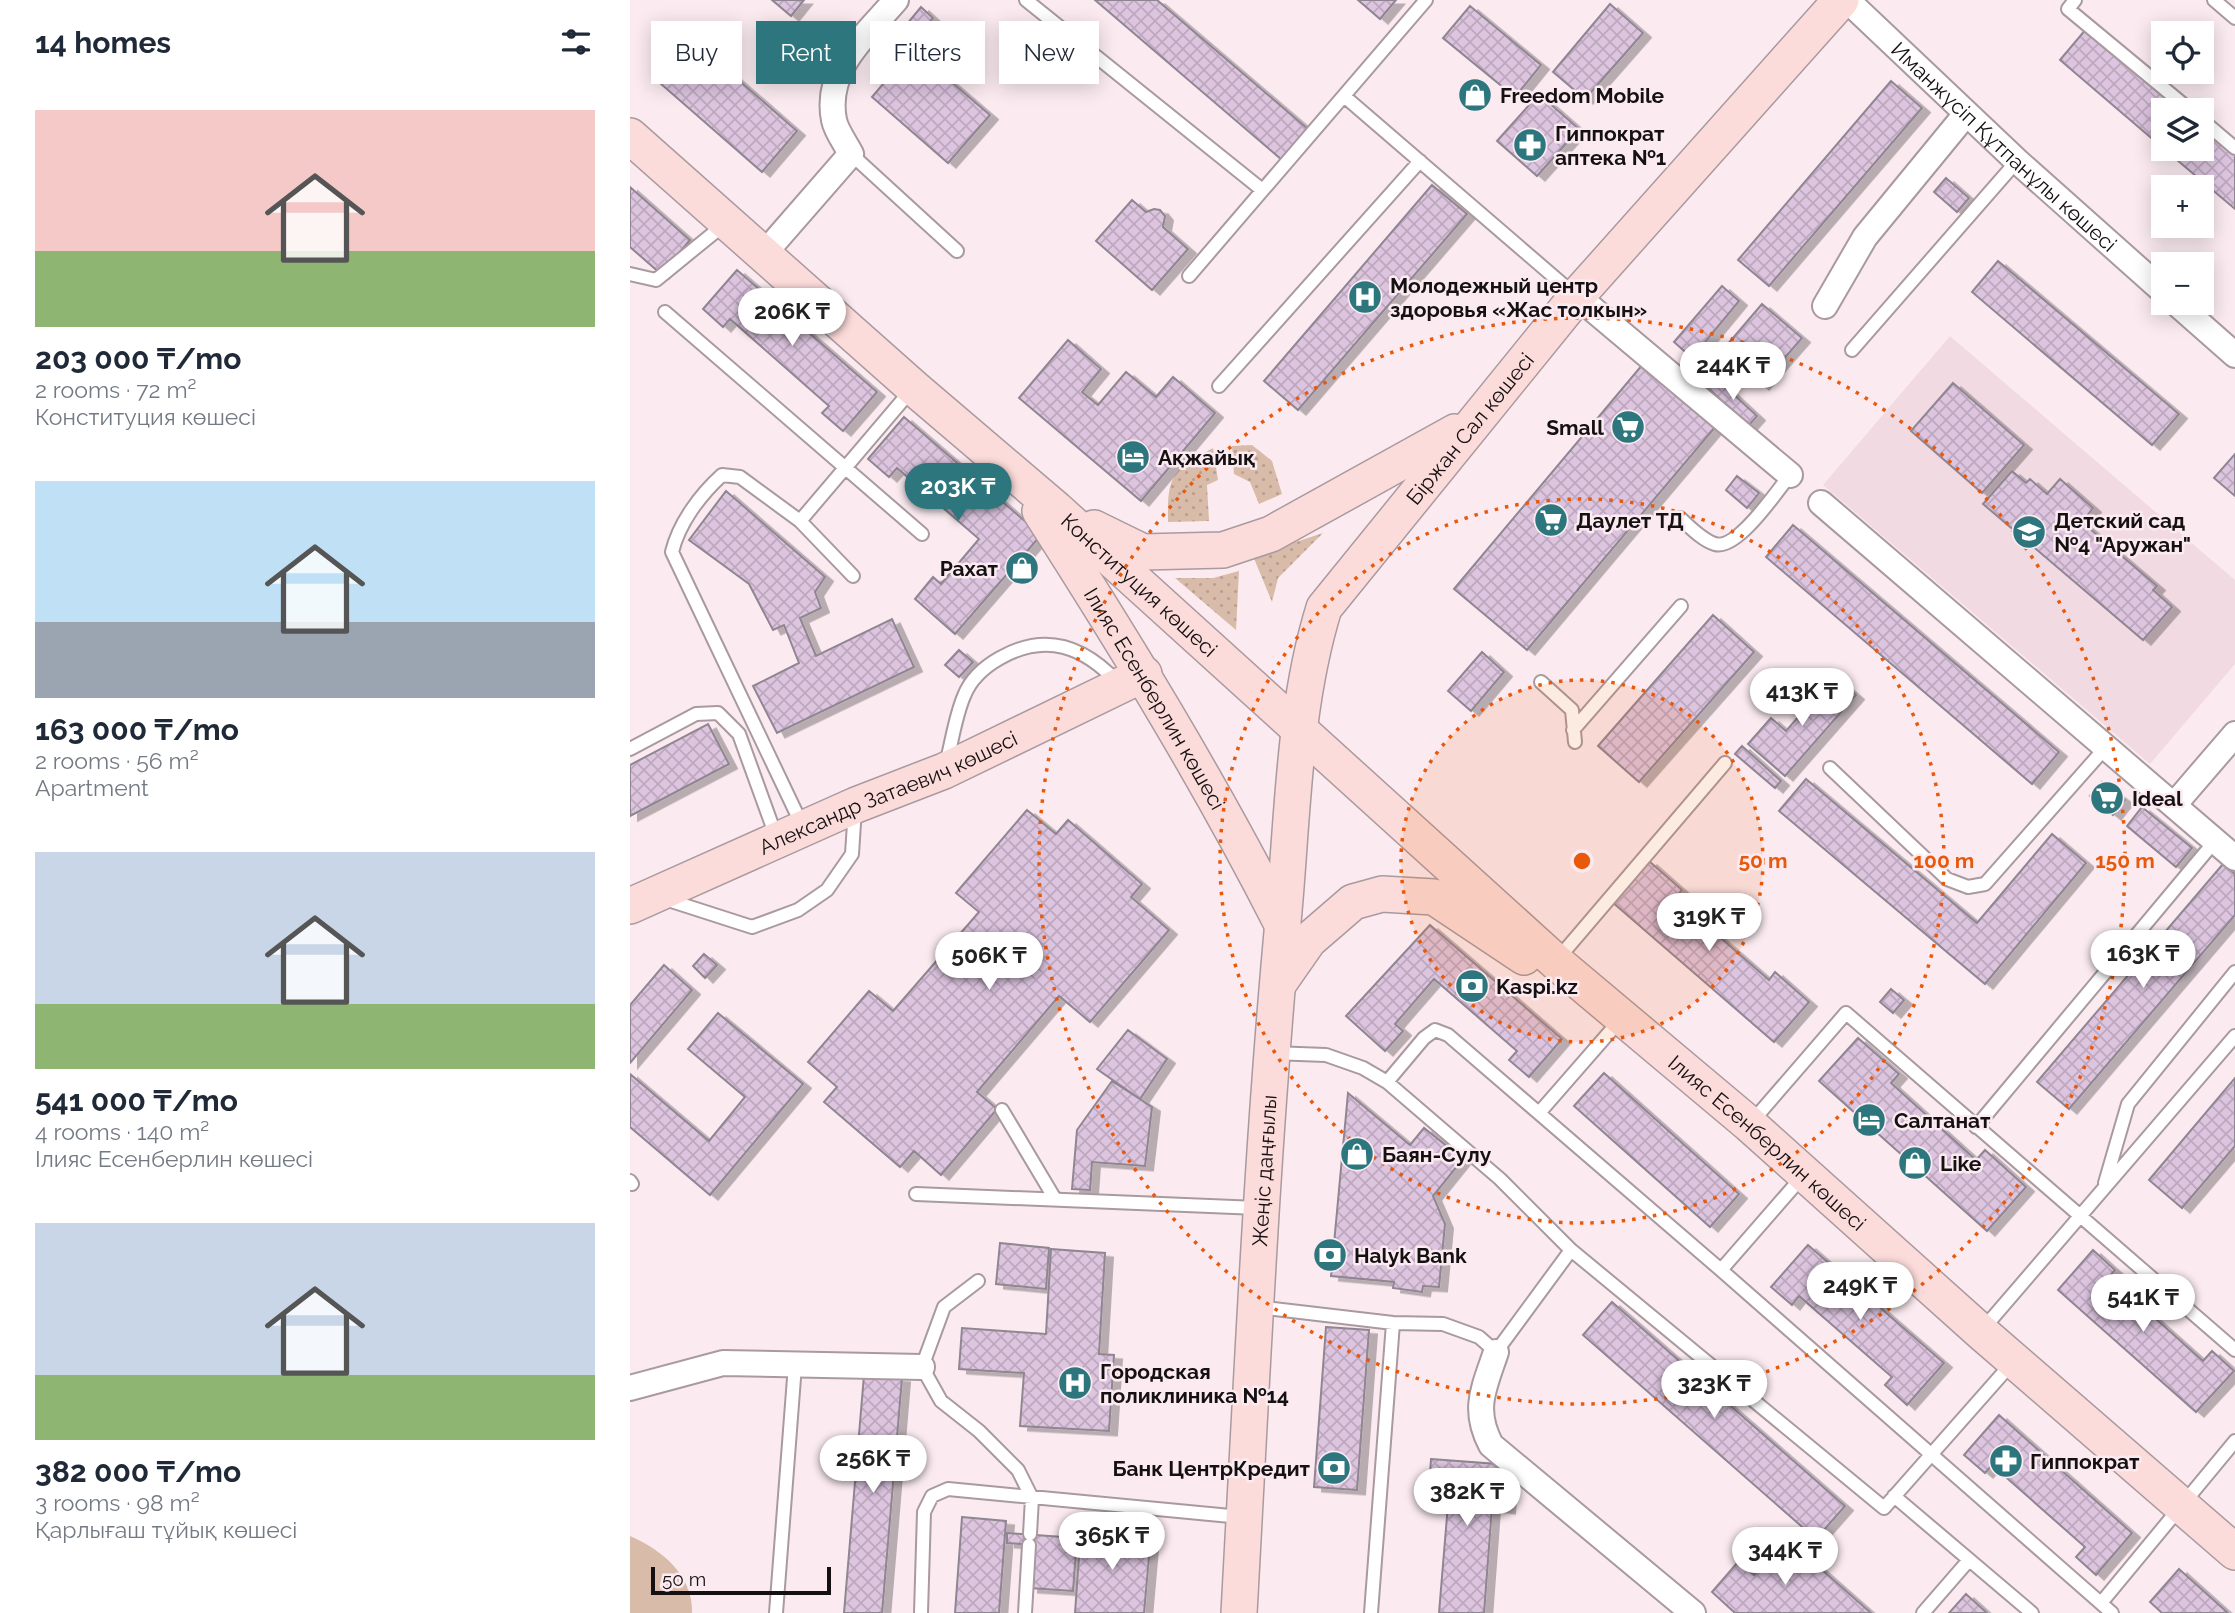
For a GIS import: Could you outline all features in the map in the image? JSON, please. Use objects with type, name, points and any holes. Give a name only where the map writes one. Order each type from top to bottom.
[{"type":"main road","name":"Біржан Сал көшесі","points":[[1300,730],[1310,653],[1324,608],[1577,296],[1841,0]]},
{"type":"main road","name":"Конституция көшесі","points":[[630,136],[762,255],[1056,509],[1300,730]]},
{"type":"main road","points":[[1056,509],[1143,552],[1223,551],[1272,534],[1473,422]]},
{"type":"main road","name":"Ілияс Есенберлин көшесі","points":[[1019,479],[1132,680],[1214,794],[1283,926]]},
{"type":"main road","name":"Александр Затаевич көшесі","points":[[641,900],[856,804],[944,771],[1132,680]]},
{"type":"main road","name":"Ілияс Есенберлин көшесі","points":[[1300,730],[1556,962],[1749,1124],[1981,1332],[2235,1552]]},
{"type":"main road","name":"Жеңіс даңғылы","points":[[1239,1613],[1261,1208],[1277,986],[1300,730]]},
{"type":"main road","points":[[1277,986],[1309,940],[1353,902],[1382,894],[1434,897],[1531,962],[1615,1013]]},
{"type":"street","points":[[762,255],[851,154],[834,122],[834,89],[841,63],[897,0]]},
{"type":"street","name":"Иманжүсіп Құтпанұлы көшесі","points":[[1847,0],[2017,162],[2151,280]]},
{"type":"street","points":[[1825,306],[1865,237],[1966,114]]},
{"type":"street","points":[[1577,296],[1790,475]]},
{"type":"street","points":[[2190,315],[2235,355]]},
{"type":"street","points":[[1821,503],[2235,858]]},
{"type":"street","points":[[2174,805],[2235,734]]},
{"type":"street","points":[[1496,1352],[1480,1401],[1482,1427],[1491,1445],[1693,1613]]},
{"type":"street","points":[[630,1388],[723,1363],[922,1367]]},
{"type":"lane","points":[[1026,0],[1261,189]]},
{"type":"lane","points":[[1189,276],[1426,0]]},
{"type":"lane","points":[[2075,0],[2068,9],[2176,98]]},
{"type":"lane","points":[[2214,0],[2235,18]]},
{"type":"lane","points":[[1344,96],[1577,296]]},
{"type":"lane","points":[[2214,130],[2235,148]]},
{"type":"lane","points":[[851,154],[957,251]]},
{"type":"lane","points":[[1219,386],[1420,161]]},
{"type":"lane","points":[[1852,350],[2017,162]]},
{"type":"lane","points":[[630,274],[656,280],[726,222]]},
{"type":"lane","points":[[665,312],[922,534]]},
{"type":"lane","points":[[800,521],[914,388]]},
{"type":"lane","points":[[790,834],[672,552],[676,537],[706,489],[722,475],[740,477],[800,521],[853,576]]},
{"type":"lane","points":[[1680,518],[1702,537],[1716,545],[1725,545],[1749,526],[1790,475]]},
{"type":"lane","points":[[1541,682],[1572,710],[1574,736],[1681,607]]},
{"type":"lane","points":[[944,771],[964,695],[982,667],[1018,648],[1042,642],[1069,649],[1132,680]]},
{"type":"lane","points":[[630,749],[696,714],[718,713],[739,734],[790,834]]},
{"type":"lane","points":[[1830,768],[1947,879],[1968,887],[1985,884],[2106,747]]},
{"type":"lane","points":[[1556,962],[1725,763]]},
{"type":"lane","points":[[641,900],[751,927],[798,910],[827,890],[852,854],[856,804]]},
{"type":"lane","points":[[1976,1127],[2215,841]]},
{"type":"lane","points":[[2104,1186],[2127,1104],[2235,972]]},
{"type":"lane","points":[[1538,1113],[1615,1013]]},
{"type":"lane","points":[[1749,1124],[1846,1013],[2235,1350]]},
{"type":"lane","points":[[1387,1082],[1424,1038],[1435,1030],[1448,1035],[2112,1613]]},
{"type":"lane","points":[[1981,1332],[2081,1219],[2104,1186],[2235,1036]]},
{"type":"lane","points":[[1272,1053],[1326,1055],[1363,1068],[1387,1082],[1500,1179],[1572,1250],[1884,1508],[2014,1361]]},
{"type":"lane","points":[[1002,1111],[1055,1199]]},
{"type":"lane","points":[[1721,1270],[1804,1174]]},
{"type":"lane","points":[[916,1194],[1261,1208]]},
{"type":"lane","points":[[1257,1307],[1393,1323],[1443,1324],[1479,1337],[1496,1352],[1572,1250]]},
{"type":"lane","points":[[978,1280],[944,1307],[922,1367],[941,1401],[979,1431],[1018,1470],[1032,1498],[1025,1613]]},
{"type":"lane","points":[[1371,1613],[1393,1323]]},
{"type":"lane","points":[[776,1613],[795,1365]]},
{"type":"lane","points":[[2101,1603],[2235,1441]]},
{"type":"lane","points":[[921,1613],[924,1512],[932,1496],[948,1489],[1244,1517]]},
{"type":"lane","points":[[1894,1496],[2032,1613]]},
{"type":"lane","points":[[1923,1613],[1969,1560]]},
{"type":"shaded area","name":"Детский сад №4 \"Аружан\"","points":[[1950,336],[2235,580],[2235,664],[2150,764],[1823,485]]},
{"type":"shaded area","points":[[1252,445],[1272,461],[1282,494],[1259,504],[1250,482],[1234,474],[1232,446]]},
{"type":"shaded area","points":[[1213,448],[1218,480],[1207,485],[1209,521],[1168,522],[1169,494],[1175,476],[1180,469]]},
{"type":"shaded area","points":[[1323,533],[1278,578],[1272,602],[1253,556]]},
{"type":"shaded area","points":[[1239,571],[1236,630],[1175,578],[1213,578]]},
{"type":"shaded area","points":[[630,1536],[664,1556],[673,1566],[687,1587],[692,1613],[630,1613]]},
{"type":"building","points":[[772,0],[804,0],[791,16]]},
{"type":"building","points":[[1095,0],[1157,0],[1308,129],[1282,160]]},
{"type":"building","points":[[1358,0],[1396,0],[1380,19]]},
{"type":"building","points":[[1610,4],[1643,33],[1585,99],[1553,72]]},
{"type":"building","points":[[1470,6],[1541,65],[1515,97],[1443,38]]},
{"type":"building","points":[[921,7],[933,18],[931,21],[909,21]]},
{"type":"building","points":[[2087,28],[2170,98],[2151,98],[2151,138],[2060,60]]},
{"type":"building","points":[[1891,81],[1922,108],[1769,286],[1738,260]]},
{"type":"building","points":[[742,83],[797,131],[762,172],[661,84]]},
{"type":"building","points":[[883,84],[954,84],[990,115],[948,163],[872,97]]},
{"type":"building","points":[[1539,94],[1579,129],[1537,176],[1497,141]]},
{"type":"building","points":[[2214,136],[2235,154],[2235,209],[2214,191],[2214,175],[2195,175],[2178,161],[2214,161]]},
{"type":"building","points":[[1946,178],[1969,198],[1957,212],[1934,192]]},
{"type":"building","name":"Молодежный центр здоровья «Жас толкын»","points":[[1432,185],[1467,214],[1298,410],[1264,381]]},
{"type":"building","points":[[630,187],[690,240],[661,274],[630,247]]},
{"type":"building","points":[[1132,200],[1146,212],[1160,210],[1165,216],[1163,227],[1188,249],[1152,290],[1096,241]]},
{"type":"building","points":[[1998,261],[2179,414],[2152,445],[1972,292]]},
{"type":"building","points":[[737,270],[877,392],[843,431],[822,413],[829,406],[730,319],[723,327],[703,309]]},
{"type":"building","points":[[1722,286],[1739,301],[1692,358],[1674,342]]},
{"type":"building","points":[[1762,304],[1802,338],[1761,385],[1721,352]]},
{"type":"building","name":"Ақжайық","points":[[1068,340],[1101,369],[1082,392],[1098,405],[1126,372],[1156,397],[1173,377],[1215,413],[1141,501],[1019,398]]},
{"type":"building","points":[[1643,364],[1716,426],[1527,650],[1454,589]]},
{"type":"building","points":[[1717,379],[1757,416],[1749,425],[1708,388]]},
{"type":"building","points":[[1953,383],[2024,445],[1982,493],[1911,431]]},
{"type":"building","points":[[904,417],[1041,535],[955,634],[915,599],[933,577],[941,584],[979,539],[897,468],[889,477],[868,459]]},
{"type":"building","points":[[2235,454],[2235,496],[2214,478]]},
{"type":"building","points":[[2012,471],[2026,483],[2030,479],[2047,494],[2060,479],[2093,508],[2082,522],[2157,586],[2153,590],[2172,607],[2143,640],[1983,504]]},
{"type":"building","points":[[1737,476],[1759,493],[1747,508],[1726,490]]},
{"type":"building","points":[[726,491],[825,577],[815,592],[821,608],[800,618],[816,656],[892,619],[914,667],[777,733],[753,686],[799,663],[784,625],[773,630],[749,584],[689,540]]},
{"type":"building","points":[[1793,525],[2059,752],[2032,784],[1766,557]]},
{"type":"building","points":[[1713,615],[1754,652],[1639,782],[1598,746]]},
{"type":"building","points":[[959,650],[973,662],[959,677],[945,665]]},
{"type":"building","points":[[1482,652],[1504,672],[1471,711],[1448,691]]},
{"type":"building","points":[[1834,676],[1856,695],[1785,776],[1748,744],[1771,718],[1786,731]]},
{"type":"building","points":[[708,724],[729,764],[630,816],[630,765]]},
{"type":"building","points":[[1742,746],[1781,781],[1775,788],[1735,754]]},
{"type":"building","points":[[1806,779],[1977,923],[2052,834],[2086,863],[1985,984],[1779,811]]},
{"type":"building","name":"Ideal","points":[[2102,782],[2125,800],[2113,815],[2090,796]]},
{"type":"building","points":[[2142,807],[2192,848],[2176,867],[2127,826]]},
{"type":"building","points":[[1027,810],[1056,834],[1068,820],[1142,884],[1131,897],[1169,930],[1090,1022],[1059,996],[977,1092],[997,1109],[941,1175],[914,1151],[900,1167],[824,1102],[837,1087],[808,1062],[869,991],[893,1011],[979,912],[956,893]]},
{"type":"building","points":[[1649,861],[1682,890],[1675,898],[1769,980],[1775,972],[1809,1002],[1774,1042],[1612,902]]},
{"type":"building","points":[[2223,864],[2235,874],[2235,915],[2069,1109],[2037,1082]]},
{"type":"building","points":[[1430,925],[1562,1039],[1529,1077],[1509,1060],[1517,1051],[1434,979],[1395,1024],[1403,1031],[1385,1051],[1346,1016]]},
{"type":"building","points":[[704,954],[717,965],[705,978],[693,966]]},
{"type":"building","points":[[664,965],[692,990],[630,1063],[630,1005]]},
{"type":"building","points":[[1891,989],[1904,1000],[1893,1013],[1880,1002]]},
{"type":"building","points":[[718,1013],[803,1084],[710,1195],[630,1127],[630,1074],[709,1141],[745,1097],[688,1049]]},
{"type":"building","points":[[1128,1030],[1167,1059],[1140,1099],[1097,1069]]},
{"type":"building","points":[[1858,1038],[1899,1074],[1891,1083],[1976,1160],[1985,1150],[2026,1187],[1987,1231],[1819,1081]]},
{"type":"building","points":[[1604,1073],[1739,1194],[1710,1227],[1574,1106]]},
{"type":"building","points":[[2235,1078],[2235,1146],[2182,1208],[2149,1180]]},
{"type":"building","points":[[1112,1081],[1152,1107],[1145,1166],[1092,1162],[1090,1190],[1072,1189],[1077,1130]]},
{"type":"building","points":[[1348,1093],[1410,1145],[1424,1128],[1463,1159],[1433,1196],[1445,1224],[1439,1287],[1423,1286],[1422,1292],[1393,1288],[1394,1282],[1331,1276]]},
{"type":"building","points":[[1000,1243],[1049,1248],[1046,1289],[996,1284]]},
{"type":"building","points":[[1808,1245],[1944,1363],[1907,1405],[1885,1385],[1892,1377],[1799,1296],[1792,1305],[1771,1287]]},
{"type":"building","points":[[1051,1249],[1105,1253],[1099,1354],[1114,1355],[1109,1431],[1020,1426],[1024,1373],[959,1369],[962,1328],[1046,1334]]},
{"type":"building","points":[[2093,1250],[2115,1270],[2109,1277],[2203,1361],[2212,1351],[2234,1371],[2196,1412],[2058,1290]]},
{"type":"building","points":[[1612,1302],[1845,1506],[1816,1539],[1583,1335]]},
{"type":"building","points":[[1326,1327],[1369,1330],[1357,1490],[1314,1487]]},
{"type":"building","points":[[864,1375],[902,1378],[882,1613],[844,1613]]},
{"type":"building","points":[[1999,1415],[2132,1533],[2096,1575],[2076,1557],[2085,1547],[1992,1465],[1985,1473],[1964,1455]]},
{"type":"building","points":[[1431,1459],[1511,1465],[1507,1509],[1492,1507],[1484,1613],[1439,1613],[1448,1504],[1428,1502]]},
{"type":"building","points":[[962,1517],[1006,1521],[999,1613],[955,1613]]},
{"type":"building","points":[[1081,1528],[1151,1534],[1144,1613],[1075,1613]]},
{"type":"building","points":[[1007,1533],[1077,1538],[1073,1591],[1030,1588],[1033,1545],[1007,1543]]},
{"type":"building","points":[[1786,1538],[1871,1613],[1735,1613],[1712,1592],[1738,1562],[1754,1575]]},
{"type":"building","points":[[2179,1569],[2228,1613],[2162,1613],[2150,1602]]},
{"type":"building","points":[[1966,1594],[1987,1613],[1949,1613]]},
{"type":"place","name":"Freedom Mobile","points":[[1475,95]]},
{"type":"place","name":"Гиппократ аптека №1","points":[[1530,145]]},
{"type":"place","name":"Молодежный центр здоровья «Жас толкын»","points":[[1365,297]]},
{"type":"place","name":"Small","points":[[1628,427]]},
{"type":"place","name":"Ақжайық","points":[[1133,457]]},
{"type":"place","name":"Даулет ТД","points":[[1551,520]]},
{"type":"place","name":"Детский сад №4 \"Аружан\"","points":[[2029,532]]},
{"type":"place","name":"Рахат","points":[[1022,568]]},
{"type":"place","name":"Ideal","points":[[2107,798]]},
{"type":"place","name":"Kaspi.kz","points":[[1472,986]]},
{"type":"place","name":"Салтанат","points":[[1869,1120]]},
{"type":"place","name":"Баян-Сулу","points":[[1357,1154]]},
{"type":"place","name":"Like","points":[[1915,1163]]},
{"type":"place","name":"Halyk Bank","points":[[1330,1255]]},
{"type":"place","name":"Городская поликлиника №14","points":[[1075,1383]]},
{"type":"place","name":"Гиппократ","points":[[2006,1461]]},
{"type":"place","name":"Банк ЦентрКредит","points":[[1334,1468]]}]
